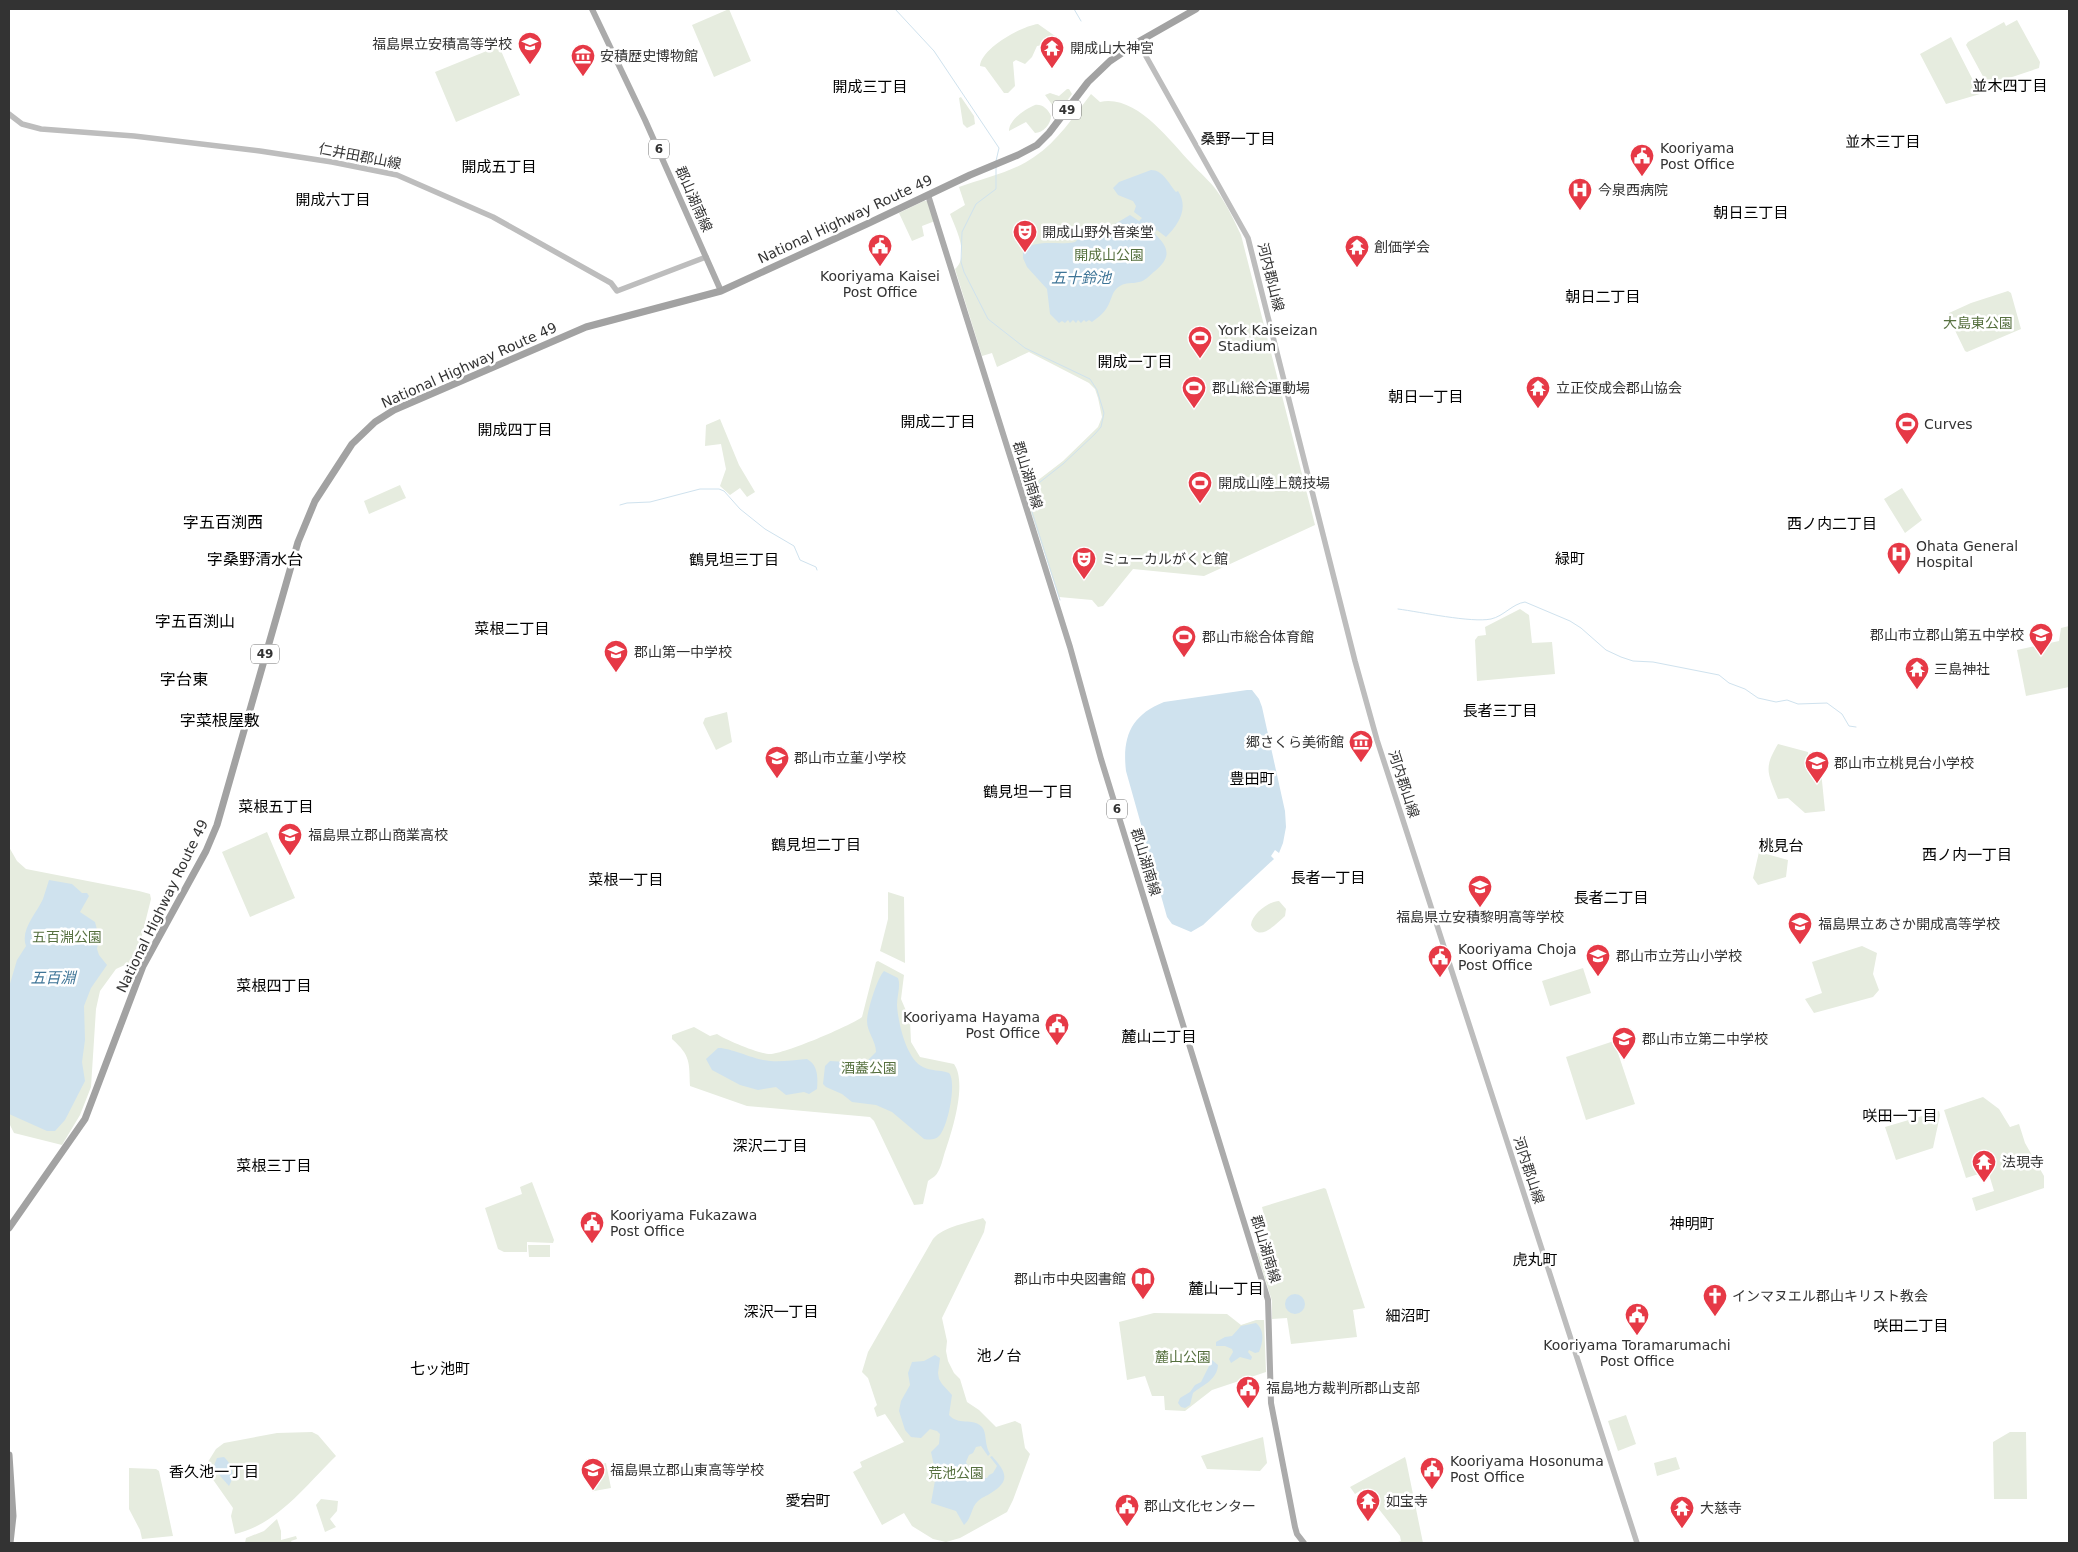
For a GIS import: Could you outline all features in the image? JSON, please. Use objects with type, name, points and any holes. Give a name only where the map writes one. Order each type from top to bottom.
[{"type":"highway","name":"National Highway Route 49","points":[[9,1228],[85,1119],[143,966],[208,847],[218,819],[298,542],[315,500],[352,444],[375,422],[394,410],[586,327],[721,291],[928,194],[1018,155],[1036,145],[1049,133],[1096,74],[1110,61],[1138,42],[1196,9]]},
{"type":"highway","points":[[9,1455],[13,1516],[10,1543]]},
{"type":"main road","name":"郡山湖南線","points":[[592,9],[649,128],[721,291]]},
{"type":"main road","name":"河内郡山線","points":[[1138,42],[1248,238],[1354,662],[1377,740],[1637,1543]]},
{"type":"main road","name":"仁井田郡山線","points":[[9,114],[22,124],[41,129],[134,136],[260,151],[397,175],[493,217],[611,283],[617,291],[706,257]]},
{"type":"main road","name":"郡山湖南線","points":[[928,194],[1070,647],[1100,756],[1268,1300],[1270,1390],[1295,1527],[1297,1534],[1304,1543]]},
{"type":"green space","points":[[729,9],[751,61],[714,77],[692,25]]},
{"type":"green space","points":[[2017,20],[2040,62],[2039,68],[1991,84],[1986,82],[1966,45],[1968,42],[2004,22],[2006,26]]},
{"type":"green space","points":[[1038,24],[1055,36],[1055,40],[1049,44],[1037,46],[1032,57],[1025,64],[1016,60],[1013,62],[1015,86],[1008,93],[1004,93],[985,67],[980,66],[982,59],[1003,39],[1022,29]]},
{"type":"green space","points":[[1951,37],[1980,94],[1946,104],[1920,54]]},
{"type":"green space","points":[[499,46],[520,95],[456,122],[435,72]]},
{"type":"green space","points":[[1067,89],[1072,94],[1061,109],[1056,110],[1045,95],[1050,93],[1059,96]]},
{"type":"green space","name":"開成山公園","points":[[1091,94],[1100,102],[1113,101],[1126,105],[1151,121],[1211,184],[1221,196],[1230,213],[1241,235],[1315,525],[1204,576],[1133,569],[1103,606],[1098,607],[1092,600],[1059,597],[1024,491],[1063,461],[1098,427],[1102,417],[1095,389],[1089,383],[1029,352],[997,367],[992,353],[982,356],[955,269],[959,264],[962,250],[950,214],[965,205],[959,187],[1008,171],[1043,151],[1058,136]]},
{"type":"green space","points":[[961,97],[974,116],[975,124],[967,128],[963,124],[959,98]]},
{"type":"green space","points":[[1035,105],[1040,105],[1051,116],[1046,128],[1035,133],[1026,122],[1009,131],[1012,123],[1022,112]]},
{"type":"green space","points":[[924,201],[928,201],[935,221],[922,226],[924,236],[912,241],[899,213]]},
{"type":"green space","name":"大島東公園","points":[[2008,291],[2011,293],[2021,329],[1967,352],[1965,351],[1948,316],[1949,313],[1971,303]]},
{"type":"green space","points":[[720,419],[739,465],[755,492],[747,497],[740,488],[730,495],[720,486],[726,469],[721,444],[705,446],[706,425]]},
{"type":"green space","points":[[400,485],[406,498],[369,514],[364,501]]},
{"type":"green space","points":[[1902,488],[1922,520],[1905,533],[1884,499]]},
{"type":"green space","points":[[1520,609],[1529,615],[1532,643],[1552,642],[1555,674],[1477,681],[1475,640],[1478,636],[1486,635],[1485,627]]},
{"type":"green space","points":[[2069,626],[2069,687],[2026,696],[2017,650],[2059,641],[2061,628]]},
{"type":"green space","points":[[727,712],[732,742],[716,750],[703,723],[705,718]]},
{"type":"green space","points":[[1778,744],[1808,752],[1811,772],[1821,771],[1825,811],[1805,813],[1788,798],[1778,799],[1770,777],[1769,766],[1770,759]]},
{"type":"green space","points":[[267,832],[295,898],[250,917],[222,852]]},
{"type":"green space","name":"五百淵","points":[[9,847],[17,861],[26,869],[139,891],[150,894],[151,899],[137,955],[131,962],[116,969],[100,991],[96,1009],[91,1087],[80,1115],[62,1145],[14,1133],[9,1123]]},
{"type":"green space","points":[[1759,852],[1788,860],[1786,877],[1758,885],[1753,878]]},
{"type":"green space","points":[[888,892],[904,897],[905,963],[880,951],[888,919]]},
{"type":"green space","points":[[1279,901],[1286,909],[1285,916],[1268,930],[1258,932],[1254,930],[1251,925],[1254,917],[1271,903]]},
{"type":"green space","points":[[1862,946],[1877,953],[1873,974],[1879,990],[1873,997],[1814,1013],[1805,999],[1822,993],[1812,962]]},
{"type":"green space","name":"酒蓋公園","points":[[878,961],[904,975],[901,999],[910,1020],[911,1042],[920,1057],[954,1064],[958,1073],[959,1096],[954,1122],[940,1169],[928,1181],[923,1204],[914,1205],[874,1121],[870,1117],[747,1106],[690,1086],[688,1060],[683,1050],[672,1039],[672,1035],[694,1027],[710,1036],[717,1034],[758,1052],[770,1054],[802,1045],[845,1027],[862,1017],[876,962]]},
{"type":"green space","points":[[1583,968],[1591,993],[1550,1006],[1542,981]]},
{"type":"green space","points":[[1614,1041],[1635,1104],[1586,1120],[1566,1057]]},
{"type":"green space","points":[[1983,1097],[1999,1109],[2010,1127],[2019,1124],[2025,1143],[2044,1176],[2044,1188],[1976,1211],[1972,1198],[1994,1191],[1988,1171],[1966,1178],[1944,1110]]},
{"type":"green space","points":[[1939,1111],[1940,1115],[1933,1148],[1896,1160],[1885,1127]]},
{"type":"green space","points":[[532,1182],[554,1240],[553,1243],[527,1242],[527,1252],[504,1252],[498,1249],[485,1208],[522,1194],[520,1187]]},
{"type":"green space","points":[[1324,1188],[1326,1189],[1365,1308],[1353,1310],[1357,1337],[1291,1344],[1287,1318],[1272,1319],[1272,1301],[1257,1253],[1272,1248],[1262,1207]]},
{"type":"green space","name":"荒池公園","points":[[983,1218],[986,1222],[984,1232],[942,1318],[947,1341],[946,1351],[948,1361],[954,1373],[960,1379],[967,1402],[979,1410],[996,1427],[1015,1421],[1021,1424],[1025,1448],[1030,1454],[1007,1512],[960,1538],[946,1542],[933,1539],[912,1526],[904,1513],[882,1525],[853,1472],[862,1467],[860,1462],[904,1442],[885,1414],[877,1417],[874,1408],[877,1405],[868,1378],[862,1372],[868,1352],[933,1239],[943,1231],[956,1225]]},
{"type":"green space","points":[[528,1245],[550,1245],[550,1257],[529,1257]]},
{"type":"green space","name":"麓山公園","points":[[1154,1313],[1227,1314],[1241,1325],[1256,1320],[1264,1320],[1266,1372],[1212,1390],[1185,1411],[1165,1410],[1164,1396],[1152,1396],[1145,1376],[1127,1380],[1119,1322]]},
{"type":"green space","points":[[1626,1415],[1636,1444],[1618,1451],[1608,1421]]},
{"type":"green space","points":[[312,1432],[318,1435],[336,1456],[278,1513],[265,1522],[235,1534],[231,1516],[233,1508],[207,1471],[206,1465],[216,1449],[224,1443],[277,1433]]},
{"type":"green space","points":[[2010,1432],[2026,1432],[2027,1499],[1994,1499],[1993,1442]]},
{"type":"green space","points":[[1263,1437],[1267,1463],[1260,1471],[1207,1469],[1201,1456]]},
{"type":"green space","points":[[1405,1457],[1423,1543],[1395,1543],[1401,1541],[1400,1536],[1363,1489],[1355,1494],[1350,1487]]},
{"type":"green space","points":[[1676,1457],[1680,1469],[1657,1476],[1654,1463]]},
{"type":"green space","points":[[606,1463],[611,1488],[594,1491],[590,1467]]},
{"type":"green space","points":[[129,1468],[156,1469],[159,1471],[173,1536],[142,1539],[140,1530],[129,1509]]},
{"type":"green space","points":[[321,1499],[338,1501],[337,1511],[330,1519],[336,1527],[325,1532],[316,1505]]},
{"type":"green space","points":[[277,1519],[281,1531],[281,1540],[296,1536],[297,1539],[291,1541],[292,1543],[245,1543],[246,1538],[264,1531]]},
{"type":"water","name":"五十鈴池","points":[[1151,170],[1159,172],[1176,192],[1178,191],[1183,204],[1181,215],[1175,227],[1166,237],[1157,230],[1154,233],[1165,247],[1166,257],[1164,261],[1143,280],[1117,288],[1105,311],[1092,322],[1084,320],[1081,323],[1078,320],[1076,323],[1073,320],[1070,323],[1068,320],[1065,323],[1062,321],[1059,323],[1050,314],[1047,289],[1027,267],[1023,258],[1023,251],[1041,243],[1075,242],[1078,239],[1103,231],[1130,215],[1139,221],[1142,218],[1134,212],[1136,206],[1133,201],[1118,195],[1113,188],[1119,182]]},
{"type":"water","points":[[1252,690],[1262,707],[1285,811],[1286,827],[1283,843],[1279,853],[1275,850],[1271,856],[1274,859],[1203,925],[1191,932],[1172,924],[1167,917],[1126,771],[1125,759],[1128,738],[1136,721],[1144,713],[1164,702]]},
{"type":"water","name":"五百淵","points":[[49,880],[72,884],[82,893],[87,893],[89,896],[80,912],[95,922],[99,937],[97,949],[107,965],[91,988],[84,1006],[85,1040],[82,1062],[85,1081],[65,1120],[55,1131],[47,1131],[9,1114],[9,987],[17,960],[26,946],[25,934],[27,928],[43,899]]},
{"type":"water","points":[[884,971],[898,978],[899,981],[897,1005],[899,1021],[904,1039],[912,1056],[923,1067],[949,1073],[951,1078],[952,1095],[948,1114],[942,1131],[934,1139],[924,1139],[892,1112],[876,1105],[852,1102],[842,1094],[823,1084],[825,1066],[830,1061],[865,1063],[876,1052],[867,1021],[878,980]]},
{"type":"water","points":[[718,1048],[769,1061],[807,1059],[815,1068],[817,1089],[809,1094],[804,1092],[786,1095],[776,1087],[758,1090],[740,1085],[712,1070],[706,1059]]},
{"type":"water","points":[[1295,1294],[1302,1297],[1305,1304],[1302,1311],[1295,1314],[1288,1311],[1285,1304],[1288,1297]]},
{"type":"water","points":[[1256,1323],[1261,1329],[1262,1337],[1259,1352],[1255,1353],[1249,1350],[1248,1352],[1252,1357],[1251,1360],[1240,1357],[1231,1363],[1229,1359],[1233,1352],[1232,1349],[1225,1346],[1216,1346],[1216,1342],[1225,1337],[1232,1336],[1241,1326]]},
{"type":"water","points":[[935,1355],[940,1358],[939,1379],[952,1395],[949,1415],[957,1420],[974,1422],[982,1427],[985,1432],[990,1454],[988,1456],[981,1446],[976,1447],[966,1462],[968,1466],[979,1469],[982,1478],[987,1478],[997,1466],[990,1457],[992,1456],[1004,1475],[1004,1480],[998,1488],[976,1503],[969,1519],[964,1525],[956,1511],[931,1503],[936,1475],[931,1452],[939,1444],[940,1434],[930,1429],[921,1438],[911,1437],[905,1430],[899,1411],[901,1401],[910,1385],[908,1373],[912,1362],[924,1361]]},
{"type":"water","points":[[1212,1360],[1218,1365],[1215,1375],[1209,1382],[1193,1393],[1190,1405],[1185,1408],[1181,1407],[1178,1403],[1180,1398],[1201,1382]]},
{"type":"water","points":[[224,1457],[232,1471],[229,1486],[213,1468],[217,1458]]},
{"type":"waterway","points":[[895,9],[934,51],[999,148],[996,161]]},
{"type":"waterway","points":[[1074,9],[1081,21]]},
{"type":"waterway","points":[[996,167],[996,189],[976,204],[962,232],[961,262],[964,272],[988,319],[1025,348],[1090,379],[1097,390],[1104,413],[1101,427],[1095,434],[1063,464],[1026,493],[1060,600]]},
{"type":"waterway","points":[[620,505],[650,502],[700,489],[719,489],[724,491],[740,509],[765,529],[794,546],[800,560],[816,567],[817,570]]},
{"type":"waterway","points":[[1398,609],[1482,620],[1496,617],[1525,602],[1570,621],[1606,650],[1621,657],[1633,661],[1653,662],[1719,675],[1729,683],[1745,689],[1758,698],[1776,702],[1787,700],[1798,704],[1827,703],[1842,714],[1849,726],[1856,727]]},
{"type":"place","name":"福島県立安積高等学校","points":[[530,65]]},
{"type":"place","name":"開成山大神宮","points":[[1052,69]]},
{"type":"place","name":"安積歴史博物館","points":[[583,77]]},
{"type":"place","name":"Kooriyama Post Office","points":[[1642,177]]},
{"type":"place","name":"今泉西病院","points":[[1580,211]]},
{"type":"place","name":"開成山野外音楽堂","points":[[1025,253]]},
{"type":"place","name":"Kooriyama Kaisei Post Office","points":[[880,267]]},
{"type":"place","name":"創価学会","points":[[1357,268]]},
{"type":"place","name":"York Kaiseizan Stadium","points":[[1200,359]]},
{"type":"place","name":"郡山総合運動場","points":[[1194,409]]},
{"type":"place","name":"立正佼成会郡山協会","points":[[1538,409]]},
{"type":"place","name":"Curves","points":[[1907,445]]},
{"type":"place","name":"開成山陸上競技場","points":[[1200,504]]},
{"type":"place","name":"Ohata General Hospital","points":[[1899,575]]},
{"type":"place","name":"ミューカルがくと館","points":[[1084,580]]},
{"type":"place","name":"郡山市立郡山第五中学校","points":[[2041,656]]},
{"type":"place","name":"郡山市総合体育館","points":[[1184,658]]},
{"type":"place","name":"郡山第一中学校","points":[[616,673]]},
{"type":"place","name":"三島神社","points":[[1917,690]]},
{"type":"place","name":"郷さくら美術館","points":[[1361,763]]},
{"type":"place","name":"郡山市立菫小学校","points":[[777,779]]},
{"type":"place","name":"郡山市立桃見台小学校","points":[[1817,784]]},
{"type":"place","name":"福島県立郡山商業高校","points":[[290,856]]},
{"type":"place","name":"福島県立安積黎明高等学校","points":[[1480,908]]},
{"type":"place","name":"福島県立あさか開成高等学校","points":[[1800,945]]},
{"type":"place","name":"郡山市立芳山小学校","points":[[1598,977]]},
{"type":"place","name":"Kooriyama Choja Post Office","points":[[1440,978]]},
{"type":"place","name":"Kooriyama Hayama Post Office","points":[[1057,1046]]},
{"type":"place","name":"郡山市立第二中学校","points":[[1624,1060]]},
{"type":"place","name":"法現寺","points":[[1984,1183]]},
{"type":"place","name":"Kooriyama Fukazawa Post Office","points":[[592,1244]]},
{"type":"place","name":"郡山市中央図書館","points":[[1143,1300]]},
{"type":"place","name":"インマヌエル郡山キリスト教会","points":[[1715,1317]]},
{"type":"place","name":"Kooriyama Toramarumachi Post Office","points":[[1637,1336]]},
{"type":"place","name":"福島地方裁判所郡山支部","points":[[1248,1409]]},
{"type":"place","name":"Kooriyama Hosonuma Post Office","points":[[1432,1490]]},
{"type":"place","name":"福島県立郡山東高等学校","points":[[593,1491]]},
{"type":"place","name":"如宝寺","points":[[1368,1522]]},
{"type":"place","name":"郡山文化センター","points":[[1127,1527]]},
{"type":"place","name":"大慈寺","points":[[1682,1529]]},
{"type":"district","name":"並木四丁目","points":[[2010,86]]},
{"type":"district","name":"開成三丁目","points":[[870,87]]},
{"type":"district","name":"桑野一丁目","points":[[1238,139]]},
{"type":"district","name":"並木三丁目","points":[[1883,142]]},
{"type":"district","name":"開成五丁目","points":[[499,167]]},
{"type":"district","name":"開成六丁目","points":[[333,200]]},
{"type":"district","name":"朝日三丁目","points":[[1751,213]]},
{"type":"district","name":"朝日二丁目","points":[[1603,297]]},
{"type":"district","name":"開成一丁目","points":[[1135,362]]},
{"type":"district","name":"朝日一丁目","points":[[1426,397]]},
{"type":"district","name":"開成二丁目","points":[[938,422]]},
{"type":"district","name":"開成四丁目","points":[[515,430]]},
{"type":"district","name":"字五百渕西","points":[[223,522]]},
{"type":"district","name":"西ノ内二丁目","points":[[1832,524]]},
{"type":"district","name":"字桑野清水台","points":[[255,559]]},
{"type":"district","name":"緑町","points":[[1570,559]]},
{"type":"district","name":"鶴見坦三丁目","points":[[734,560]]},
{"type":"district","name":"字五百渕山","points":[[195,621]]},
{"type":"district","name":"菜根二丁目","points":[[512,629]]},
{"type":"district","name":"字台東","points":[[184,679]]},
{"type":"district","name":"長者三丁目","points":[[1500,711]]},
{"type":"district","name":"字菜根屋敷","points":[[220,720]]},
{"type":"district","name":"豊田町","points":[[1252,779]]},
{"type":"district","name":"鶴見坦一丁目","points":[[1028,792]]},
{"type":"district","name":"菜根五丁目","points":[[276,807]]},
{"type":"district","name":"鶴見坦二丁目","points":[[816,845]]},
{"type":"district","name":"桃見台","points":[[1781,846]]},
{"type":"district","name":"西ノ内一丁目","points":[[1967,855]]},
{"type":"district","name":"長者一丁目","points":[[1328,878]]},
{"type":"district","name":"菜根一丁目","points":[[626,880]]},
{"type":"district","name":"長者二丁目","points":[[1611,898]]},
{"type":"district","name":"菜根四丁目","points":[[274,986]]},
{"type":"district","name":"麓山二丁目","points":[[1159,1037]]},
{"type":"district","name":"咲田一丁目","points":[[1900,1116]]},
{"type":"district","name":"深沢二丁目","points":[[770,1146]]},
{"type":"district","name":"菜根三丁目","points":[[274,1166]]},
{"type":"district","name":"神明町","points":[[1692,1224]]},
{"type":"district","name":"虎丸町","points":[[1535,1260]]},
{"type":"district","name":"麓山一丁目","points":[[1226,1289]]},
{"type":"district","name":"深沢一丁目","points":[[781,1312]]},
{"type":"district","name":"細沼町","points":[[1408,1316]]},
{"type":"district","name":"咲田二丁目","points":[[1911,1326]]},
{"type":"district","name":"池ノ台","points":[[999,1356]]},
{"type":"district","name":"七ッ池町","points":[[440,1369]]},
{"type":"district","name":"香久池一丁目","points":[[214,1472]]},
{"type":"district","name":"愛宕町","points":[[808,1501]]},
{"type":"park label","name":"五百淵公園","points":[[67,937]]}]
